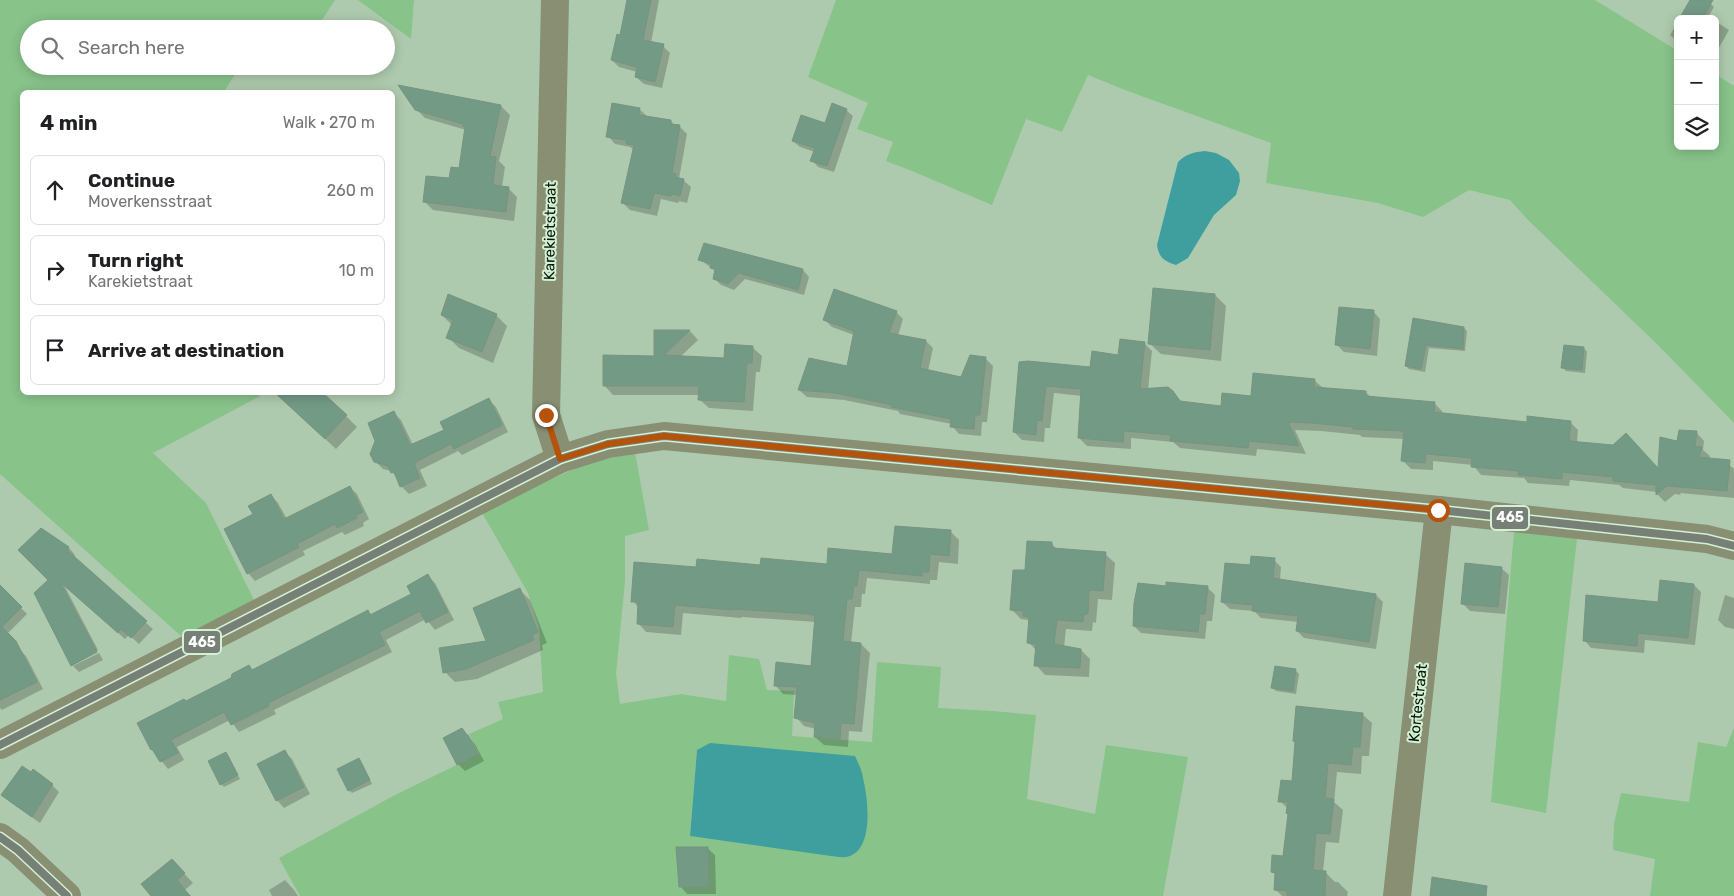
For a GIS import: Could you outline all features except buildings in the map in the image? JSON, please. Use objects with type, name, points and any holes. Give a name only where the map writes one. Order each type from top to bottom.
[{"type":"street","name":"Karekietstraat","points":[[555,0],[546,415],[560,459]]},
{"type":"street","points":[[0,746],[560,459],[608,444],[664,436],[1438,510],[1708,539],[1734,546]]},
{"type":"street","name":"Kortestraat","points":[[1397,896],[1438,510]]},
{"type":"street","points":[[0,837],[18,850],[67,896]]},
{"type":"green space","points":[[0,0],[335,0],[322,20],[20,20],[20,75],[234,75],[225,90],[20,90],[20,395],[260,396],[153,453],[206,503],[255,602],[181,636],[0,474]]},
{"type":"green space","points":[[358,0],[414,0],[411,39],[395,27],[395,20],[385,20]]},
{"type":"green space","points":[[836,0],[1595,0],[1674,49],[1674,150],[1719,150],[1719,77],[1734,86],[1734,423],[1658,345],[1528,220],[1510,200],[1469,190],[1423,217],[1378,203],[1266,183],[1271,143],[1088,75],[1062,132],[1026,119],[992,205],[886,161],[893,142],[857,129],[868,103],[808,77]]},
{"type":"green space","points":[[635,452],[649,530],[625,536],[625,581],[616,674],[620,704],[681,694],[726,701],[729,655],[759,659],[767,690],[794,691],[792,736],[872,742],[877,662],[941,667],[938,708],[1036,715],[1027,799],[1095,814],[1106,745],[1188,757],[1163,896],[300,896],[279,858],[395,795],[479,754],[469,734],[503,719],[498,702],[543,692],[539,628],[528,593],[481,511],[594,460]],"holes":[[[697,750],[846,857],[690,836]]]},
{"type":"green space","points":[[1514,532],[1577,539],[1546,813],[1491,802]]},
{"type":"green space","points":[[1734,728],[1734,896],[1650,896],[1655,859],[1613,850],[1614,824],[1621,793],[1689,802],[1698,742],[1726,747]]},
{"type":"water","points":[[1205,151],[1216,153],[1229,160],[1239,173],[1240,181],[1236,195],[1214,215],[1188,258],[1176,265],[1163,258],[1159,253],[1157,245],[1178,162],[1190,154]]},
{"type":"water","points":[[710,743],[855,756],[860,767],[867,798],[867,823],[862,845],[855,853],[842,857],[690,836],[697,750]]},
{"type":"transit line","name":"465","points":[[0,745],[560,459],[608,444],[664,436],[1439,510],[1707,539],[1734,546]]},
{"type":"transit line","name":"465","points":[[0,837],[18,850],[67,896]]},
{"type":"route","points":[[546,415],[560,459],[608,444],[664,436],[1438,510]]}]
